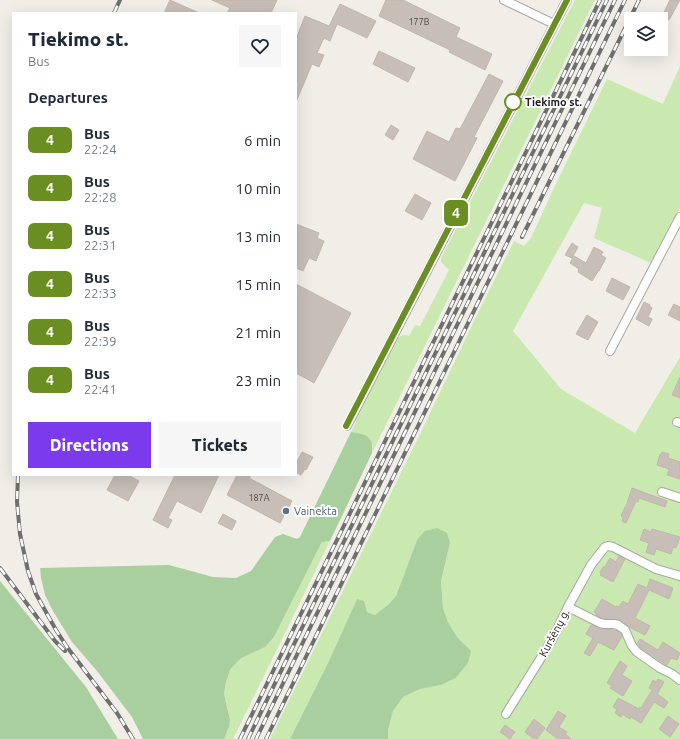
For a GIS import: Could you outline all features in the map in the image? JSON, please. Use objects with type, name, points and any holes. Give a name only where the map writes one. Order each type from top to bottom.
[{"type":"street","points":[[504,0],[554,24]]},
{"type":"street","points":[[346,426],[567,0]]},
{"type":"street","points":[[610,351],[680,216]]},
{"type":"street","points":[[662,492],[680,498]]},
{"type":"street","name":"Kuršėnų g.","points":[[506,714],[552,640],[591,565],[608,546],[613,547],[656,569],[680,576]]},
{"type":"street","points":[[568,607],[600,623],[614,624],[621,627],[627,632],[632,646],[637,652],[680,680]]},
{"type":"green space","points":[[575,0],[595,0],[372,453],[373,446],[363,434],[351,432],[356,422],[355,420],[397,339],[402,335],[409,336],[415,325],[420,326],[449,270],[441,262],[441,258]]},
{"type":"green space","points":[[680,66],[680,208],[651,263],[594,238],[602,208],[584,203],[513,331],[561,389],[635,433],[680,357],[680,739],[388,739],[388,730],[393,711],[403,697],[420,689],[441,685],[456,678],[468,663],[467,647],[457,637],[448,622],[443,608],[441,581],[450,543],[417,540],[396,596],[376,615],[367,612],[357,599],[328,663],[290,739],[270,739],[514,241],[524,246],[531,238],[607,79],[663,104]]},
{"type":"green space","points":[[351,432],[365,435],[370,439],[372,443],[372,453],[330,541],[322,542],[274,637],[265,647],[240,659],[230,670],[224,694],[230,720],[224,739],[143,739],[132,717],[97,671],[72,642],[53,611],[45,595],[40,568],[169,565],[213,577],[236,578],[251,571],[275,537],[283,534],[297,539],[300,537]]},
{"type":"green space","points":[[437,528],[447,533],[450,543],[441,581],[443,608],[448,622],[457,637],[471,651],[468,663],[456,678],[441,685],[420,689],[403,697],[393,711],[388,730],[388,739],[290,739],[328,663],[357,599],[364,601],[367,612],[375,615],[388,605],[396,596],[417,540],[425,531]]},
{"type":"green space","points":[[330,541],[233,739],[224,739],[230,720],[224,694],[230,670],[240,659],[265,647],[274,637],[322,542]]},
{"type":"green space","points":[[0,581],[86,687],[118,739],[0,739]]},
{"type":"building","points":[[170,0],[197,12],[164,12]]},
{"type":"building","points":[[212,0],[277,0],[271,12],[228,12],[230,8]]},
{"type":"building","points":[[386,0],[403,0],[460,28],[456,37],[492,54],[485,70],[449,52],[450,50],[379,16]]},
{"type":"building","points":[[670,0],[680,0],[669,20],[668,12],[664,12]]},
{"type":"building","points":[[340,4],[376,21],[367,38],[337,24],[330,41],[324,38],[317,53],[324,55],[319,67],[312,64],[297,100],[297,36],[305,16],[329,26]]},
{"type":"building","points":[[379,51],[415,68],[408,82],[373,64]]},
{"type":"building","points":[[489,74],[503,81],[474,137],[477,138],[455,181],[413,159],[427,131],[449,142],[456,128],[460,129]]},
{"type":"building","points":[[391,125],[399,130],[393,140],[385,135]]},
{"type":"building","points":[[415,194],[431,203],[422,220],[405,211]]},
{"type":"building","points":[[297,224],[319,233],[317,238],[324,241],[316,261],[309,258],[303,271],[297,268]]},
{"type":"building","points":[[572,243],[578,247],[572,258],[565,255]]},
{"type":"building","points":[[594,247],[603,252],[601,255],[606,258],[592,281],[578,272],[579,269],[570,263],[574,256],[586,263]]},
{"type":"building","points":[[612,278],[630,287],[623,300],[606,291]]},
{"type":"building","points":[[297,285],[351,313],[314,383],[297,374]]},
{"type":"building","points":[[644,302],[652,308],[648,317],[652,319],[649,326],[636,319]]},
{"type":"building","points":[[674,304],[680,307],[680,321],[668,315]]},
{"type":"building","points":[[587,315],[598,322],[588,340],[576,334]]},
{"type":"building","points":[[680,377],[680,398],[672,395]]},
{"type":"building","points":[[302,452],[313,457],[306,470],[305,469],[301,475],[297,473],[297,462]]},
{"type":"building","points":[[662,452],[669,454],[668,458],[680,462],[680,479],[667,475],[669,469],[657,465]]},
{"type":"building","points":[[114,476],[130,476],[139,481],[128,501],[107,490]]},
{"type":"building","points":[[175,476],[219,476],[201,513],[177,501],[168,518],[172,520],[168,528],[153,520]]},
{"type":"building","points":[[236,476],[250,476],[249,478],[292,501],[280,523],[227,495]]},
{"type":"building","points":[[632,488],[667,501],[665,507],[639,498],[638,502],[636,501],[626,523],[622,521],[623,517],[621,516],[626,507]]},
{"type":"building","points":[[223,514],[236,521],[232,530],[218,523]]},
{"type":"building","points":[[644,529],[651,532],[652,529],[680,537],[676,548],[673,547],[671,554],[656,549],[654,555],[646,552],[649,543],[640,540]]},
{"type":"building","points":[[619,556],[625,559],[613,582],[600,575],[603,567],[605,567],[610,558],[616,562]]},
{"type":"building","points":[[650,579],[673,588],[669,599],[649,590],[635,618],[650,626],[645,635],[629,627],[620,620],[602,618],[594,612],[602,599],[616,607],[619,607],[623,601],[628,604],[638,584],[647,588]]},
{"type":"building","points":[[591,625],[603,629],[616,630],[621,634],[622,636],[614,650],[598,642],[590,656],[584,653],[593,638],[586,634]]},
{"type":"building","points":[[640,639],[658,650],[663,642],[680,653],[677,660],[671,658],[667,665],[663,663],[641,648],[637,643]]},
{"type":"building","points":[[620,661],[627,666],[622,675],[632,681],[623,696],[610,688],[612,686],[607,683]]},
{"type":"building","points":[[658,679],[664,682],[657,694],[668,702],[664,708],[654,702],[641,723],[631,717],[630,719],[622,714],[621,717],[615,713],[617,709],[613,707],[618,698],[639,709],[640,707],[641,708],[652,690],[649,688],[653,680],[656,682]]},
{"type":"building","points":[[558,711],[566,716],[559,727],[567,732],[565,734],[571,739],[558,739],[546,730]]},
{"type":"building","points":[[668,716],[679,724],[670,737],[659,729]]},
{"type":"building","points":[[534,719],[545,728],[537,739],[534,739],[525,732]]},
{"type":"building","points":[[505,725],[515,732],[510,739],[500,732]]},
{"type":"railway","points":[[114,12],[120,0]]},
{"type":"railway","points":[[240,739],[600,0]]},
{"type":"railway","points":[[248,739],[607,0]]},
{"type":"railway","points":[[256,739],[615,0]]},
{"type":"railway","points":[[266,739],[625,0]]},
{"type":"railway","points":[[522,237],[639,0]]},
{"type":"railway","points":[[18,476],[17,502],[20,534],[28,571],[36,594],[67,647],[117,713],[133,739]]},
{"type":"railway","points":[[0,568],[55,641],[65,651]]},
{"type":"bus line","name":"4","points":[[346,426],[567,0]]},
{"type":"place","name":"Tiekimo st.","points":[[513,102]]},
{"type":"place","name":"Vainekta","points":[[286,511]]}]
